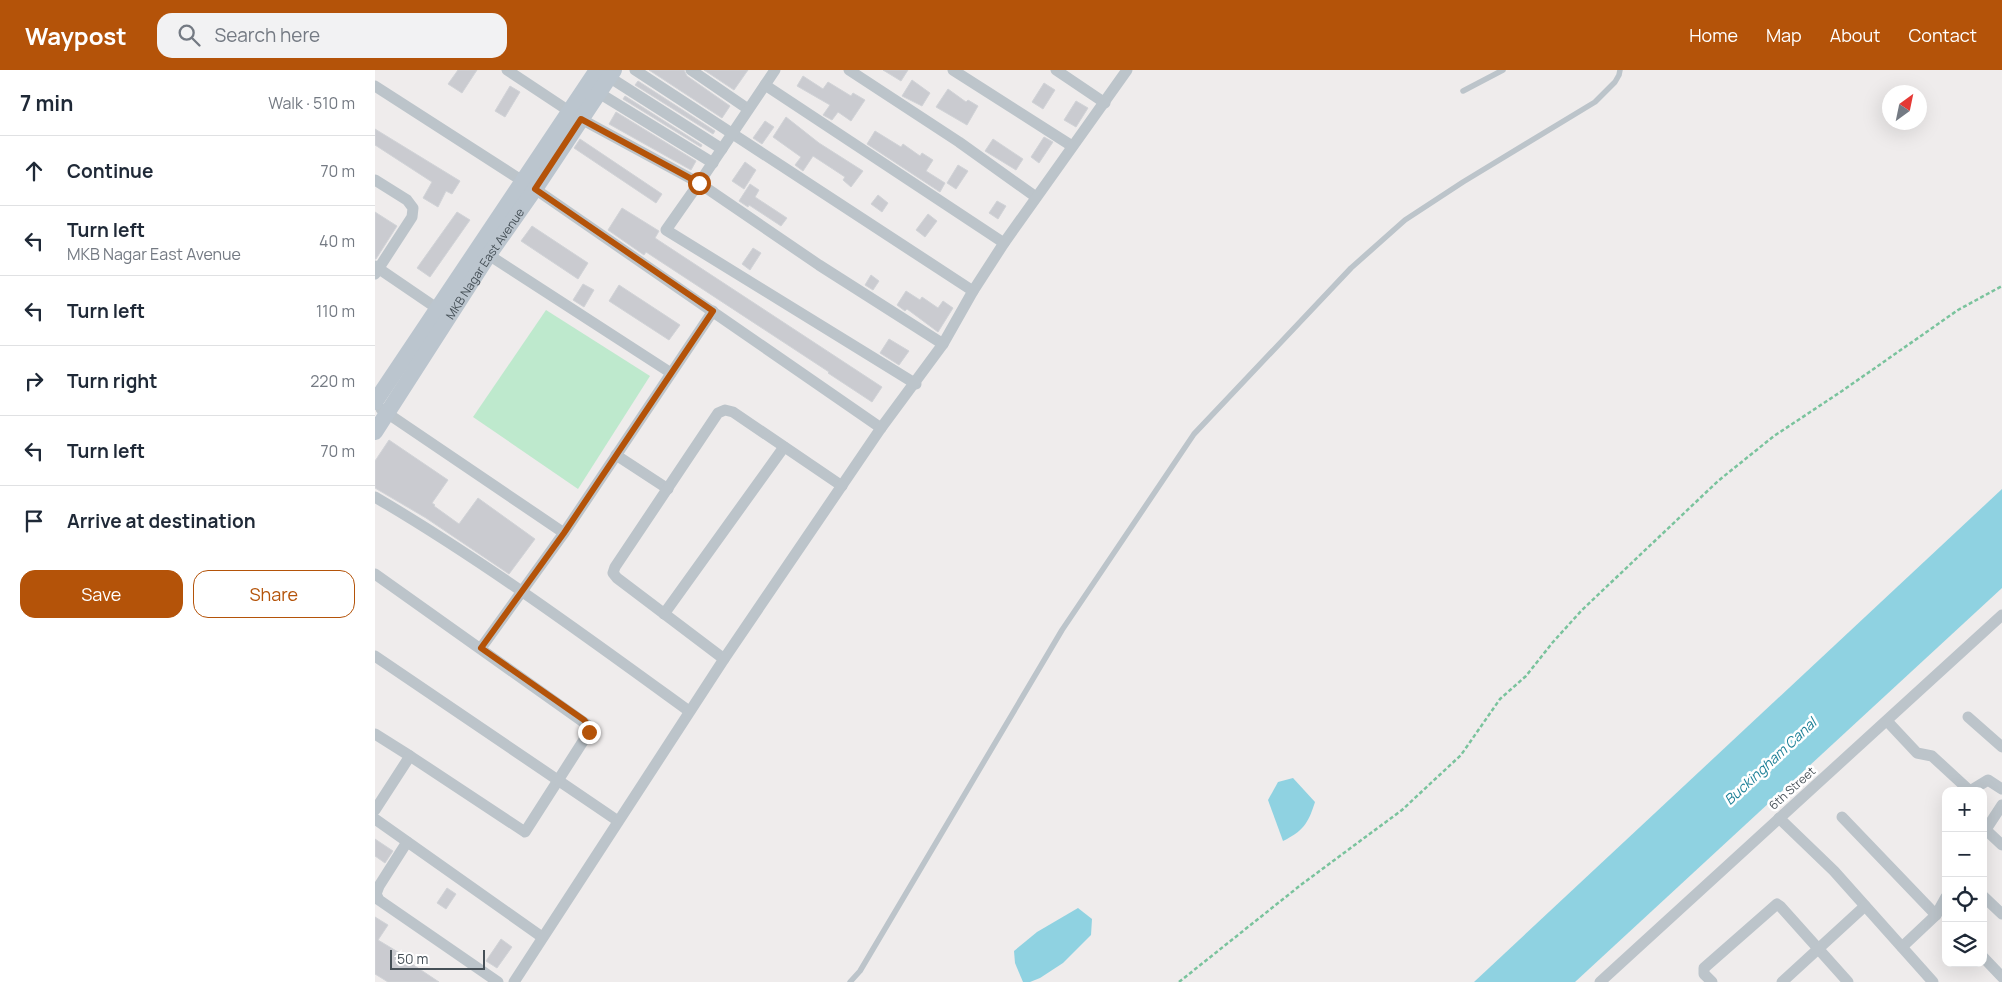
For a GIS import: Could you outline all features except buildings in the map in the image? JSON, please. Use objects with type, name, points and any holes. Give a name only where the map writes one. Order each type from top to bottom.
[{"type":"main road","points":[[575,116],[599,93],[607,72]]},
{"type":"main road","points":[[379,406],[438,309],[483,252],[607,72]]},
{"type":"main road","name":"MKB Nagar East Avenue","points":[[375,432],[379,406],[483,252]]},
{"type":"street","points":[[507,70],[575,116],[699,183],[819,265],[943,344]]},
{"type":"street","points":[[635,70],[973,291]]},
{"type":"street","points":[[691,70],[748,108]]},
{"type":"street","points":[[775,70],[666,230],[916,384]]},
{"type":"street","points":[[849,70],[959,142],[1036,197]]},
{"type":"street","points":[[953,70],[1071,146]]},
{"type":"street","points":[[1056,70],[1105,103]]},
{"type":"street","points":[[514,982],[689,711],[881,428],[916,384],[943,344],[973,291],[1004,243],[1071,146],[1105,103],[1123,71]]},
{"type":"street","points":[[607,72],[722,149]]},
{"type":"street","points":[[765,85],[1004,243]]},
{"type":"street","points":[[375,86],[529,185],[881,428]]},
{"type":"street","points":[[599,93],[713,163]]},
{"type":"street","points":[[375,180],[407,200],[413,208],[412,217],[376,270],[438,309]]},
{"type":"street","points":[[483,252],[671,373]]},
{"type":"street","points":[[481,648],[520,591],[564,533],[713,311]]},
{"type":"street","points":[[379,406],[564,533]]},
{"type":"street","points":[[724,659],[617,578],[613,573],[615,567],[718,414],[725,410],[733,412],[843,486]]},
{"type":"street","points":[[664,614],[784,447]]},
{"type":"street","points":[[616,455],[668,489]]},
{"type":"street","points":[[375,496],[520,591],[689,711]]},
{"type":"street","points":[[375,574],[584,720],[589,726],[589,732],[525,832],[375,734]]},
{"type":"street","name":"6th Street","points":[[1601,982],[2002,615]]},
{"type":"street","points":[[375,656],[618,821]]},
{"type":"street","points":[[1968,717],[2002,747]]},
{"type":"street","points":[[1887,721],[1917,752],[1932,756],[1970,790],[1987,780],[2002,789]]},
{"type":"street","points":[[410,756],[375,817],[407,842],[543,937]]},
{"type":"street","points":[[1987,829],[2002,805]]},
{"type":"street","points":[[1842,817],[1940,913],[1902,947]]},
{"type":"street","points":[[1779,818],[1834,871],[1933,982]]},
{"type":"street","points":[[1987,834],[2002,845]]},
{"type":"street","points":[[407,842],[377,884],[376,894],[379,900],[498,982]]},
{"type":"street","points":[[1987,900],[2002,914]]},
{"type":"street","points":[[1712,982],[1704,974],[1704,968],[1777,904],[1848,982]]},
{"type":"street","points":[[1782,982],[1865,906]]},
{"type":"street","points":[[1987,961],[2002,977]]},
{"type":"lane","points":[[1463,91],[1503,70]]},
{"type":"lane","points":[[850,982],[860,971],[1062,630],[1194,434],[1351,268],[1405,220],[1463,182],[1595,102],[1615,82],[1620,70]]},
{"type":"path","points":[[1179,982],[1302,884],[1402,810],[1461,755],[1500,699],[1526,676],[1553,642],[1583,610],[1718,481],[1774,436],[1958,310],[2002,286]]},
{"type":"green space","points":[[546,310],[650,376],[578,489],[473,417]]},
{"type":"water","name":"Buckingham Canal","points":[[2002,489],[2002,588],[1575,982],[1474,982]]},
{"type":"water","points":[[1293,778],[1315,802],[1304,826],[1283,841],[1268,800],[1278,782]]},
{"type":"water","points":[[1078,908],[1092,919],[1091,935],[1063,963],[1040,978],[1030,982],[1023,982],[1015,963],[1014,951],[1037,932]]},
{"type":"route","points":[[589,732],[589,726],[584,720],[481,648],[520,591],[564,533],[713,311],[535,189],[581,119],[699,183]]}]
